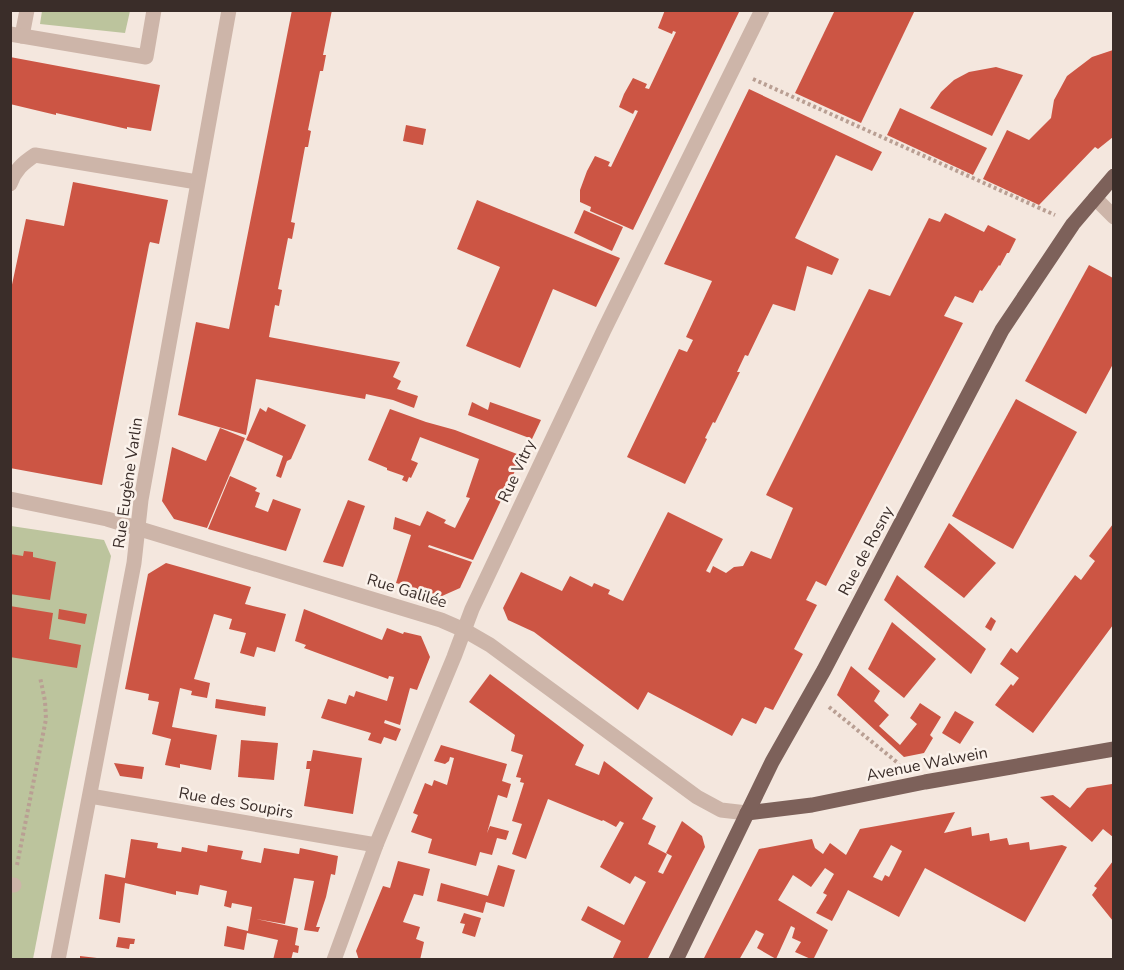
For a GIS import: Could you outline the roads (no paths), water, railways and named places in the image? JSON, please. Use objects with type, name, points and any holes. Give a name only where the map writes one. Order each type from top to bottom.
[{"type":"main road","name":"Rue de Rosny","points":[[676,960],[772,762],[812,693],[1002,330],[1073,224],[1113,176]]},
{"type":"main road","name":"Avenue Walwein","points":[[747,813],[812,805],[1113,749]]},
{"type":"street","points":[[27,10],[16,35],[146,57],[154,10]]},
{"type":"street","name":"Rue Eugène Varlin","points":[[58,960],[134,563],[137,528],[229,10]]},
{"type":"street","name":"Rue Vitry","points":[[334,960],[376,845],[472,609],[604,330],[762,10]]},
{"type":"street","points":[[10,184],[21,164],[35,155],[197,182]]},
{"type":"street","points":[[1095,198],[1113,217]]},
{"type":"street","name":"Rue Galilée","points":[[10,499],[107,519],[441,620],[490,645],[697,797],[721,810],[747,813]]},
{"type":"street","name":"Rue des Soupirs","points":[[90,796],[376,845]]}]
